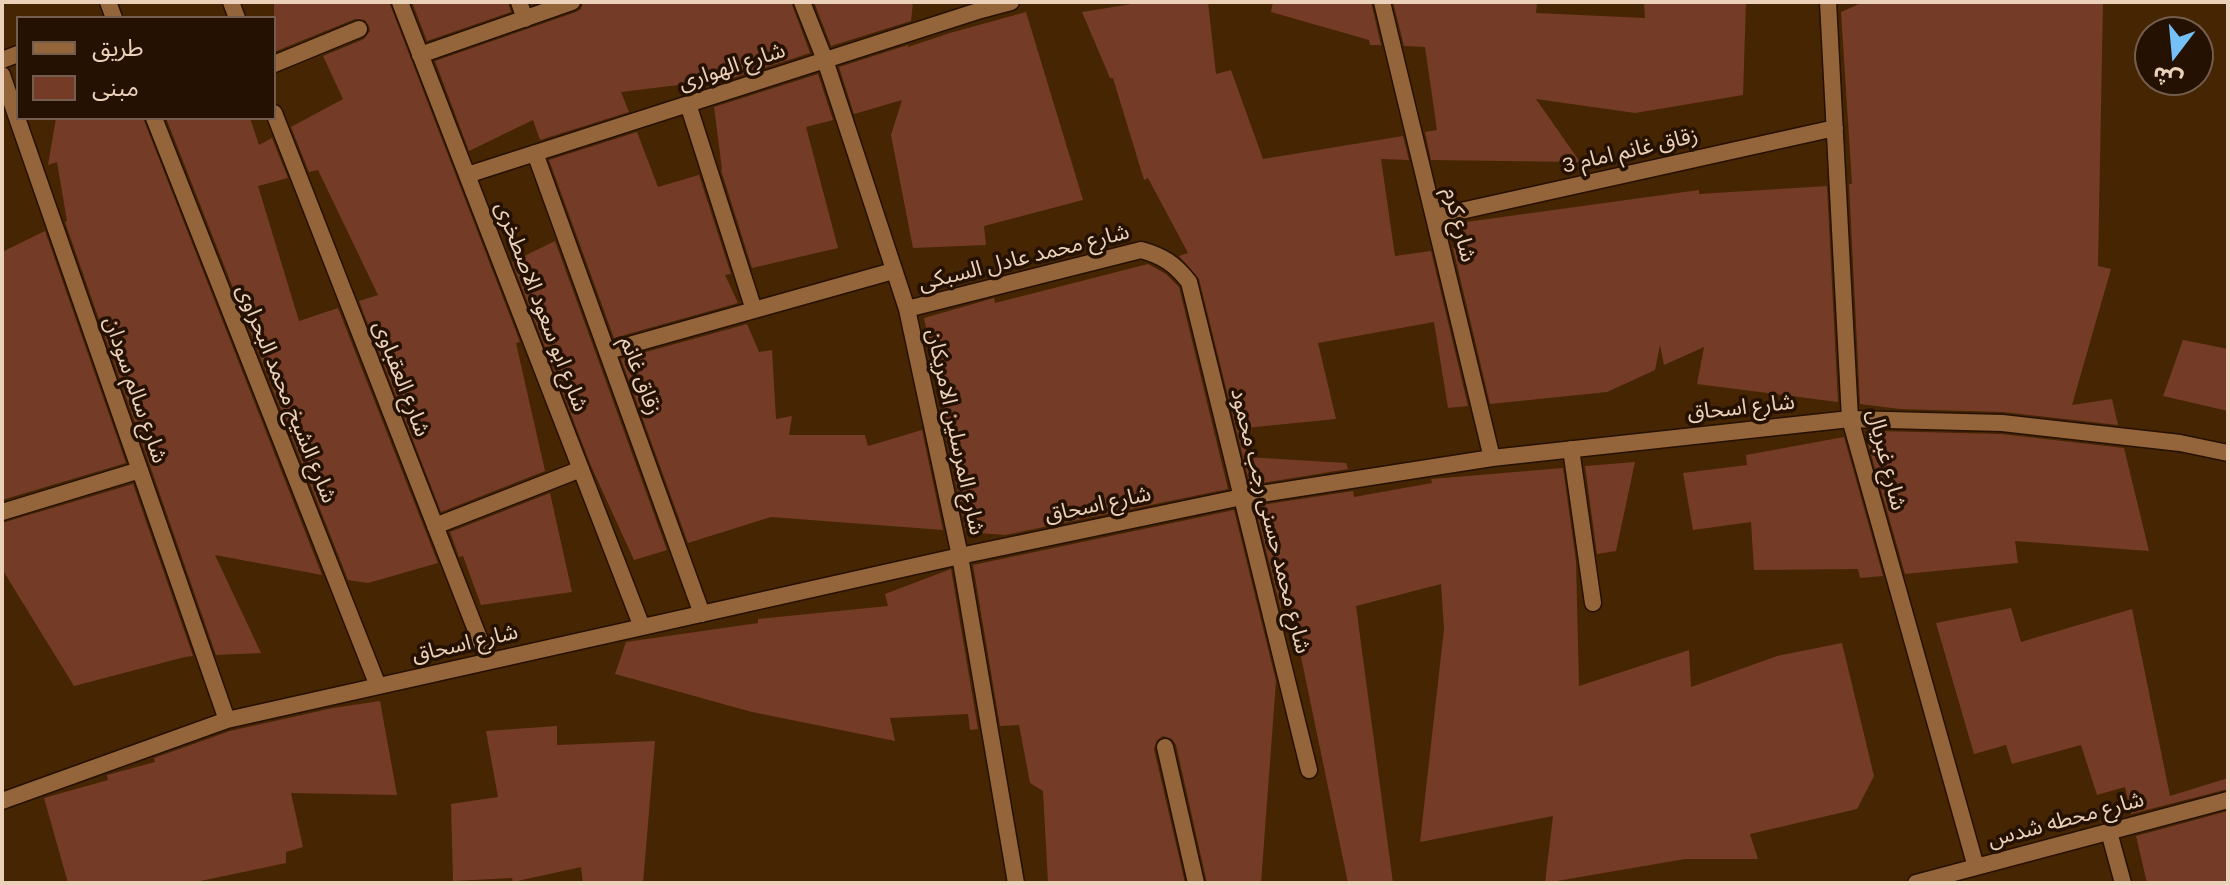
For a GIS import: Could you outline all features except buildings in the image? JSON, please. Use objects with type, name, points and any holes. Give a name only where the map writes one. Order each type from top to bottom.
[{"type":"street","name":"شارع ابو سعود الاصطخرى","points":[[400,2],[642,627]]},
{"type":"street","points":[[519,2],[525,19]]},
{"type":"street","points":[[420,55],[572,2]]},
{"type":"street","name":"شارع المرسلين الامريكان","points":[[802,2],[825,60],[907,309],[960,556],[1016,883]]},
{"type":"street","name":"شارع الهوارى","points":[[467,175],[825,60],[980,6],[1011,2]]},
{"type":"street","name":"شارع كرم","points":[[1382,2],[1492,458]]},
{"type":"street","name":"شارع غبريال","points":[[1828,2],[1850,419],[1976,867]]},
{"type":"street","points":[[276,63],[359,29]]},
{"type":"street","name":"شارع سالم سودان","points":[[2,75],[16,115]]},
{"type":"street","points":[[688,104],[754,310]]},
{"type":"street","name":"شارع العقباوى","points":[[276,118],[488,661]]},
{"type":"street","name":"شارع سالم سودان","points":[[18,120],[227,720]]},
{"type":"street","name":"شارع الشيخ محمد البحراوى","points":[[155,120],[378,686]]},
{"type":"street","name":"زقاق غانم امام 3","points":[[1434,217],[1835,128]]},
{"type":"street","name":"زقاق غانم","points":[[535,153],[702,614]]},
{"type":"street","name":"شارع محمد عادل السبكى","points":[[907,309],[1141,250],[1161,255],[1177,266],[1189,282]]},
{"type":"street","points":[[608,351],[893,271]]},
{"type":"street","name":"شارع محمد حسنى رجب محمود","points":[[1189,282],[1309,770]]},
{"type":"street","name":"شارع اسحاق","points":[[2,801],[227,720],[960,556],[1242,497],[1492,458],[1850,419],[2002,423],[2180,443],[2228,453]]},
{"type":"street","points":[[1571,449],[1593,603]]},
{"type":"street","points":[[435,526],[581,469]]},
{"type":"street","points":[[2,512],[140,470]]},
{"type":"street","points":[[1165,747],[1196,883]]},
{"type":"street","name":"شارع محطه شدس","points":[[1916,883],[2228,800]]},
{"type":"street","points":[[2109,832],[2123,883]]}]
